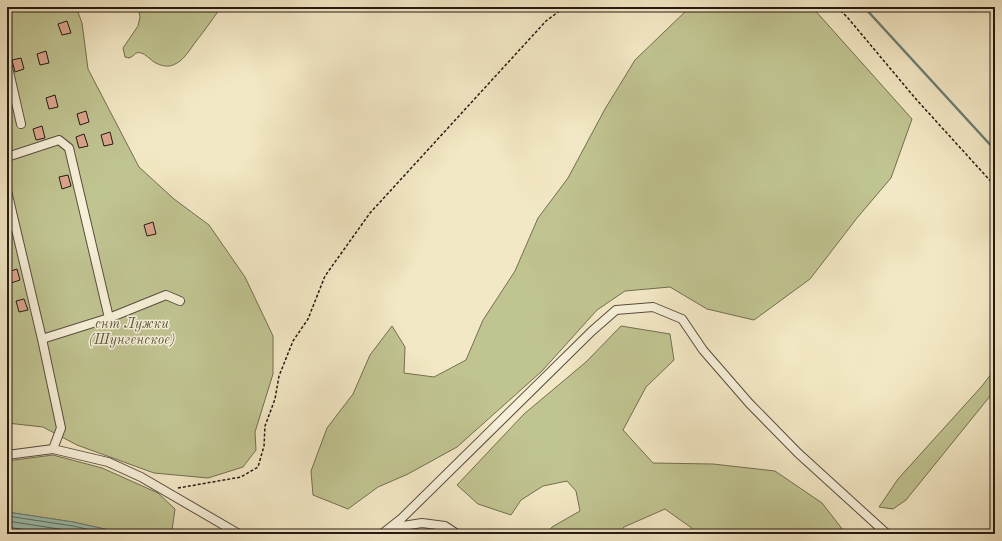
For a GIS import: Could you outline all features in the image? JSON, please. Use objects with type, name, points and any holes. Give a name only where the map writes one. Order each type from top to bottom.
[{"type":"street","points":[[7,63],[21,124]]},
{"type":"street","points":[[10,156],[60,140],[69,148],[109,318]]},
{"type":"street","points":[[7,191],[42,339],[61,428],[53,449]]},
{"type":"street","points":[[42,339],[109,318],[166,295],[180,301]]},
{"type":"street","points":[[382,534],[401,519],[592,331],[616,310],[652,306],[682,318],[703,350],[749,403],[798,453],[887,534]]},
{"type":"street","points":[[7,455],[53,449],[108,462],[141,477],[239,534]]},
{"type":"street","points":[[389,528],[422,523],[446,526],[457,534]]},
{"type":"path","points":[[178,488],[241,477],[258,467],[264,446],[265,426],[275,399],[279,376],[293,342],[308,319],[324,276],[370,213],[546,21],[565,7]]},
{"type":"path","points":[[837,7],[915,98],[995,186]]},
{"type":"green space","name":"снт Лужки (Шунгенское)","points":[[7,7],[76,7],[82,23],[88,69],[139,167],[174,199],[209,225],[245,277],[273,336],[273,374],[255,432],[256,450],[243,467],[208,478],[154,473],[77,445],[43,427],[7,423]]},
{"type":"green space","points":[[138,7],[219,7],[219,10],[184,58],[171,66],[168,66],[155,63],[142,53],[136,53],[129,58],[125,57],[123,48],[138,26],[140,17]]},
{"type":"green space","points":[[690,7],[812,7],[912,119],[891,178],[857,218],[810,279],[754,320],[707,309],[670,287],[625,291],[597,310],[542,371],[457,447],[408,474],[378,487],[348,509],[313,495],[311,471],[327,428],[353,394],[370,355],[392,326],[405,347],[404,373],[434,377],[466,360],[483,320],[515,271],[538,218],[568,178],[605,109],[635,60]]},
{"type":"green space","points":[[621,326],[670,334],[674,360],[646,387],[623,430],[653,463],[713,464],[775,471],[822,503],[843,530],[844,534],[700,534],[665,509],[624,527],[618,534],[547,534],[552,527],[580,511],[576,491],[567,481],[543,486],[521,500],[511,515],[478,504],[457,485],[524,414],[586,362]]},
{"type":"green space","points":[[995,369],[995,390],[906,500],[893,509],[879,507],[898,479],[982,386]]},
{"type":"green space","points":[[53,455],[102,468],[158,493],[175,509],[172,530],[146,534],[127,534],[73,522],[7,512],[7,461]]},
{"type":"water","points":[[7,512],[73,522],[127,534],[7,534]]},
{"type":"building","points":[[67,21],[71,33],[62,35],[58,24]]},
{"type":"building","points":[[46,51],[49,63],[40,65],[37,54]]},
{"type":"building","points":[[21,58],[24,69],[15,72],[12,60]]},
{"type":"building","points":[[55,95],[58,107],[49,109],[46,98]]},
{"type":"building","points":[[86,111],[89,122],[80,125],[77,114]]},
{"type":"building","points":[[42,126],[45,138],[36,140],[33,129]]},
{"type":"building","points":[[110,132],[113,144],[104,146],[101,135]]},
{"type":"building","points":[[84,134],[88,146],[79,148],[76,137]]},
{"type":"building","points":[[68,175],[71,186],[62,189],[59,177]]},
{"type":"building","points":[[153,222],[156,234],[147,236],[144,225]]},
{"type":"building","points":[[17,269],[20,280],[11,283],[8,272]]},
{"type":"building","points":[[24,299],[28,310],[19,312],[16,301]]},
{"type":"waterway","points":[[864,7],[995,150]]}]
